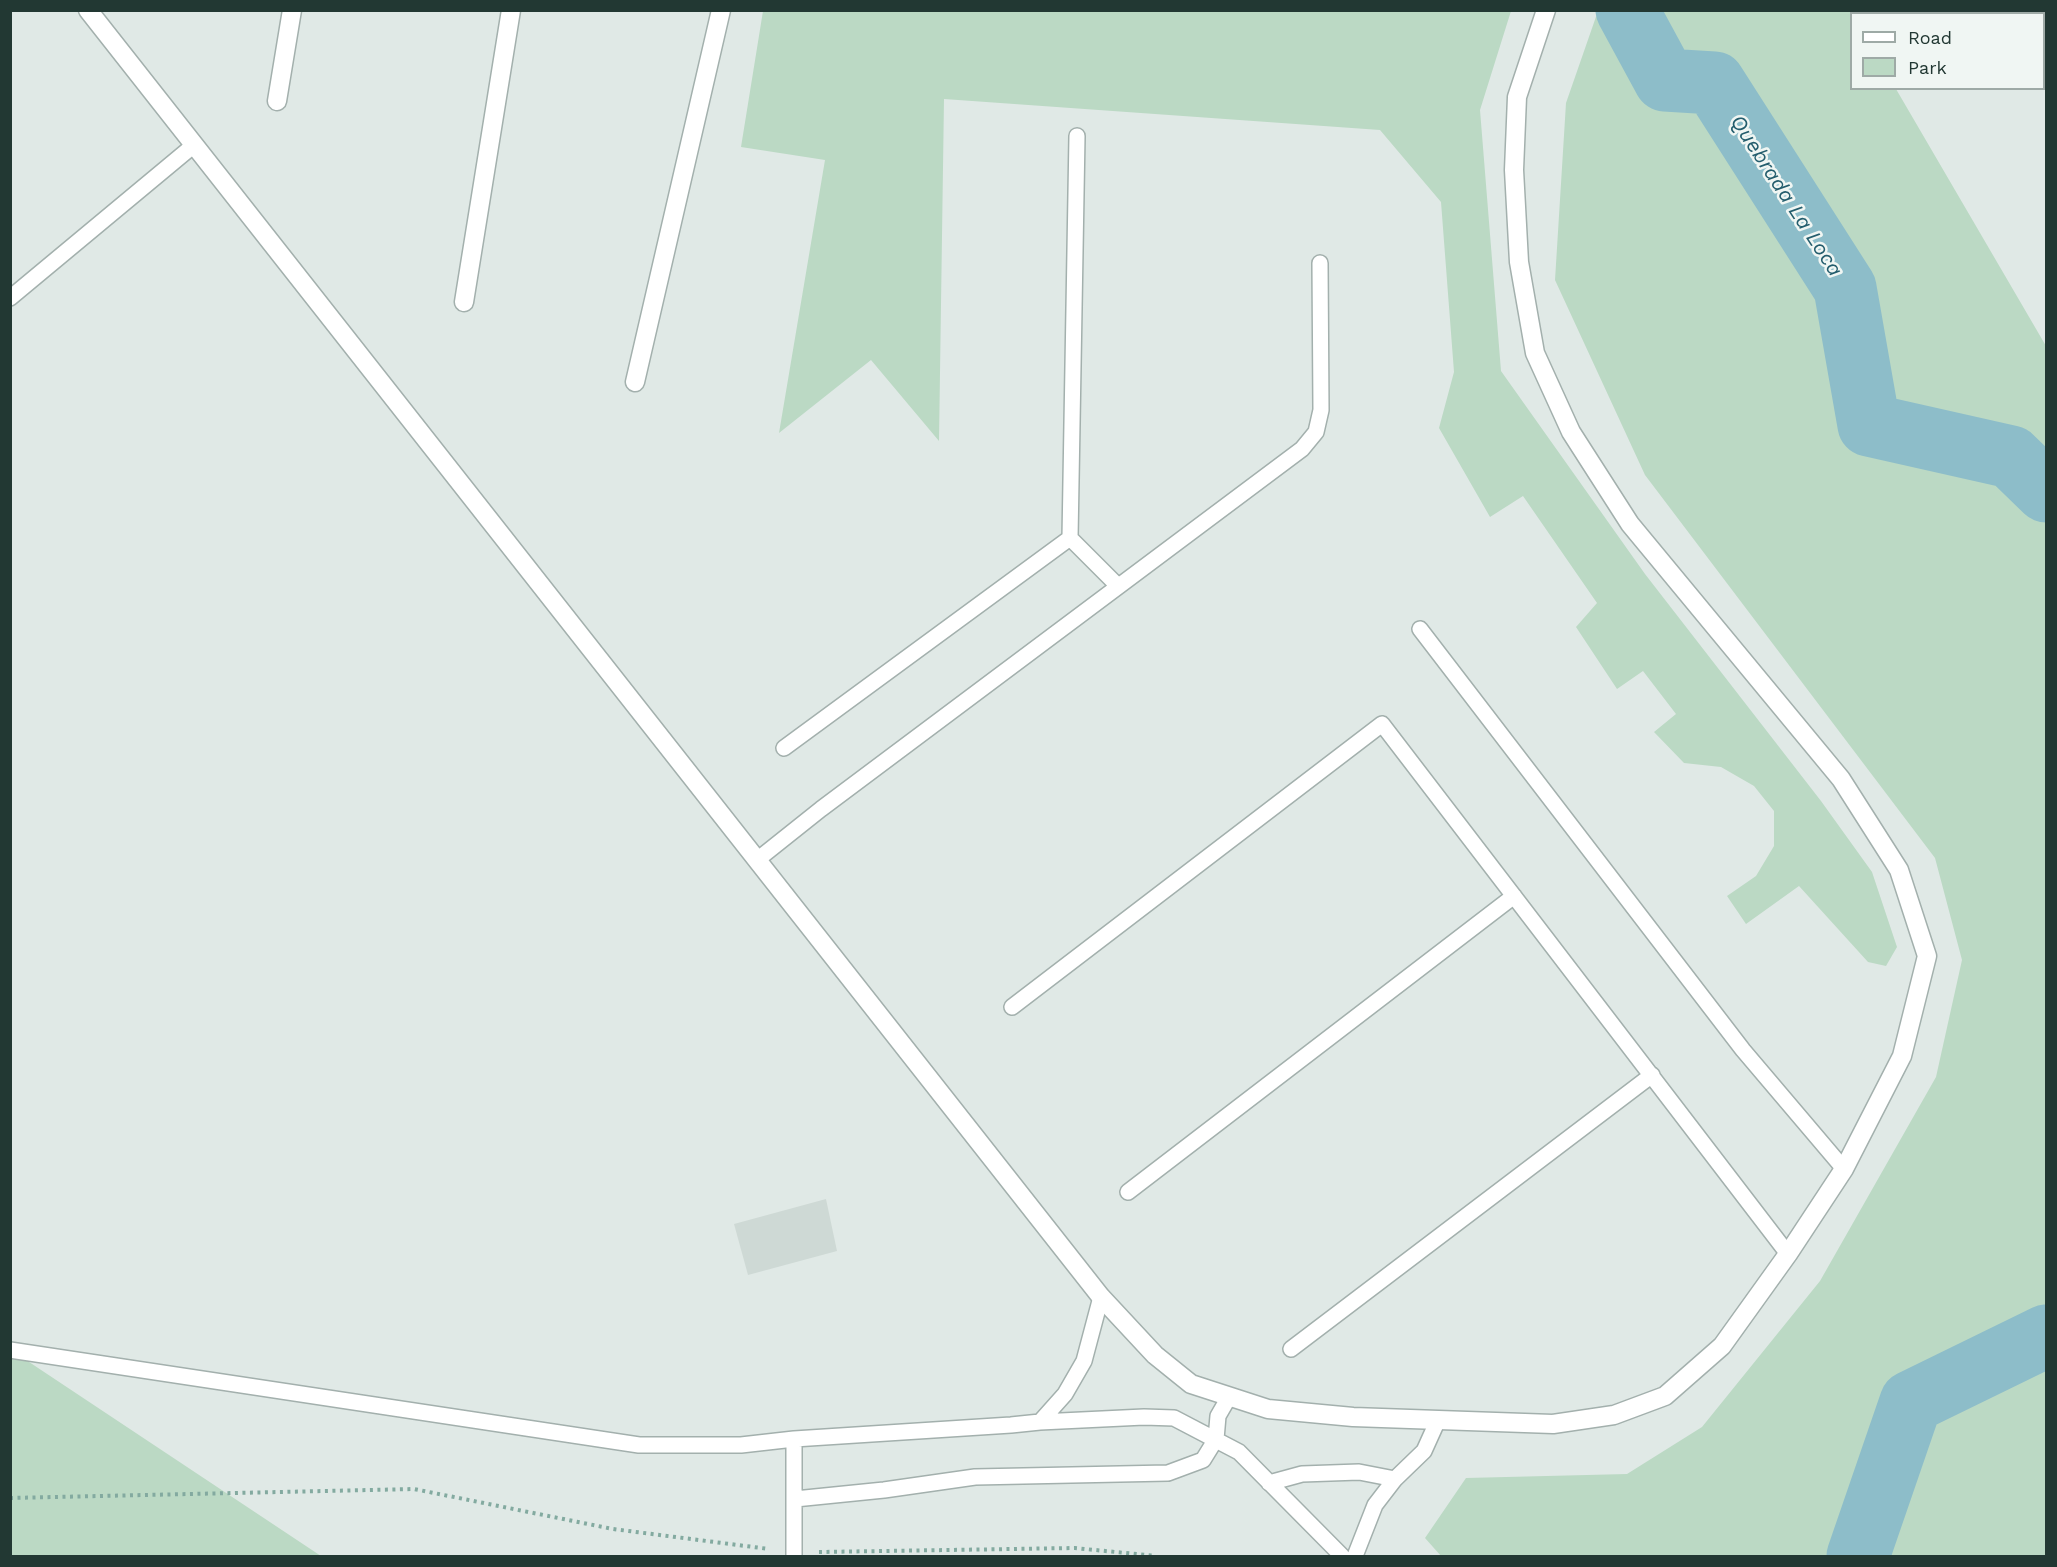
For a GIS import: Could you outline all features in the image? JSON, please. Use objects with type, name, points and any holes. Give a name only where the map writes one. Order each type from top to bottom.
[{"type":"street","points":[[88,10],[1101,1297],[1155,1355],[1191,1384],[1268,1409],[1353,1417],[1553,1424],[1614,1415],[1665,1396],[1722,1346],[1788,1254],[1844,1168],[1902,1056],[1927,956],[1899,870],[1841,778],[1630,524],[1571,432],[1535,353],[1519,262],[1514,170],[1518,97],[1546,10]]},
{"type":"street","points":[[277,101],[292,10]]},
{"type":"street","points":[[464,302],[511,10]]},
{"type":"street","points":[[635,382],[721,10]]},
{"type":"lane","points":[[1077,136],[1070,538],[1118,586]]},
{"type":"lane","points":[[10,298],[194,146]]},
{"type":"lane","points":[[757,860],[821,809],[1302,449],[1316,432],[1321,410],[1320,262]]},
{"type":"lane","points":[[784,748],[1070,538]]},
{"type":"lane","points":[[1420,628],[1743,1050],[1844,1168]]},
{"type":"lane","points":[[1012,1007],[1382,724],[1788,1254]]},
{"type":"lane","points":[[1128,1192],[1514,896]]},
{"type":"lane","points":[[1291,1349],[1652,1075]]},
{"type":"lane","points":[[1040,1422],[1065,1394],[1084,1361],[1101,1297]]},
{"type":"lane","points":[[10,1350],[639,1445],[741,1445],[794,1439],[1040,1422],[1144,1417],[1174,1418],[1239,1452],[1342,1557]]},
{"type":"lane","points":[[795,1499],[884,1490],[975,1477],[1168,1473],[1203,1460],[1216,1439],[1218,1416],[1229,1397]]},
{"type":"lane","points":[[1355,1557],[1375,1505],[1395,1479],[1424,1451],[1438,1420]]},
{"type":"lane","points":[[794,1439],[794,1554]]},
{"type":"lane","points":[[1269,1483],[1302,1474],[1359,1472],[1395,1479]]},
{"type":"path","points":[[10,1498],[414,1489],[613,1529],[794,1554],[1076,1548],[1156,1557]]},
{"type":"shaded area","points":[[826,1199],[837,1251],[748,1275],[734,1224]]},
{"type":"green space","points":[[763,11],[1511,11],[1480,110],[1501,371],[1645,574],[1821,801],[1872,872],[1897,947],[1886,966],[1868,962],[1799,886],[1746,924],[1727,896],[1756,876],[1774,846],[1774,811],[1754,786],[1721,767],[1684,763],[1654,732],[1676,714],[1643,671],[1617,689],[1576,627],[1597,603],[1523,496],[1490,517],[1439,428],[1454,372],[1441,202],[1380,130],[944,99],[939,441],[871,360],[779,433],[825,160],[741,147]]},
{"type":"green space","points":[[1598,11],[1850,11],[1850,90],[1897,90],[2046,346],[2046,1556],[1441,1556],[1425,1538],[1466,1478],[1627,1474],[1702,1427],[1820,1281],[1936,1077],[1962,960],[1935,858],[1645,475],[1555,280],[1566,103]]},
{"type":"green space","points":[[11,1350],[321,1556],[11,1556]]},
{"type":"waterway","name":"Quebrada La Loca","points":[[1627,10],[1665,80],[1714,83],[1845,288],[1869,425],[2011,457],[2046,491]]},
{"type":"waterway","name":"Quebrada La Loca","points":[[1858,1556],[1911,1402],[2046,1336]]}]
